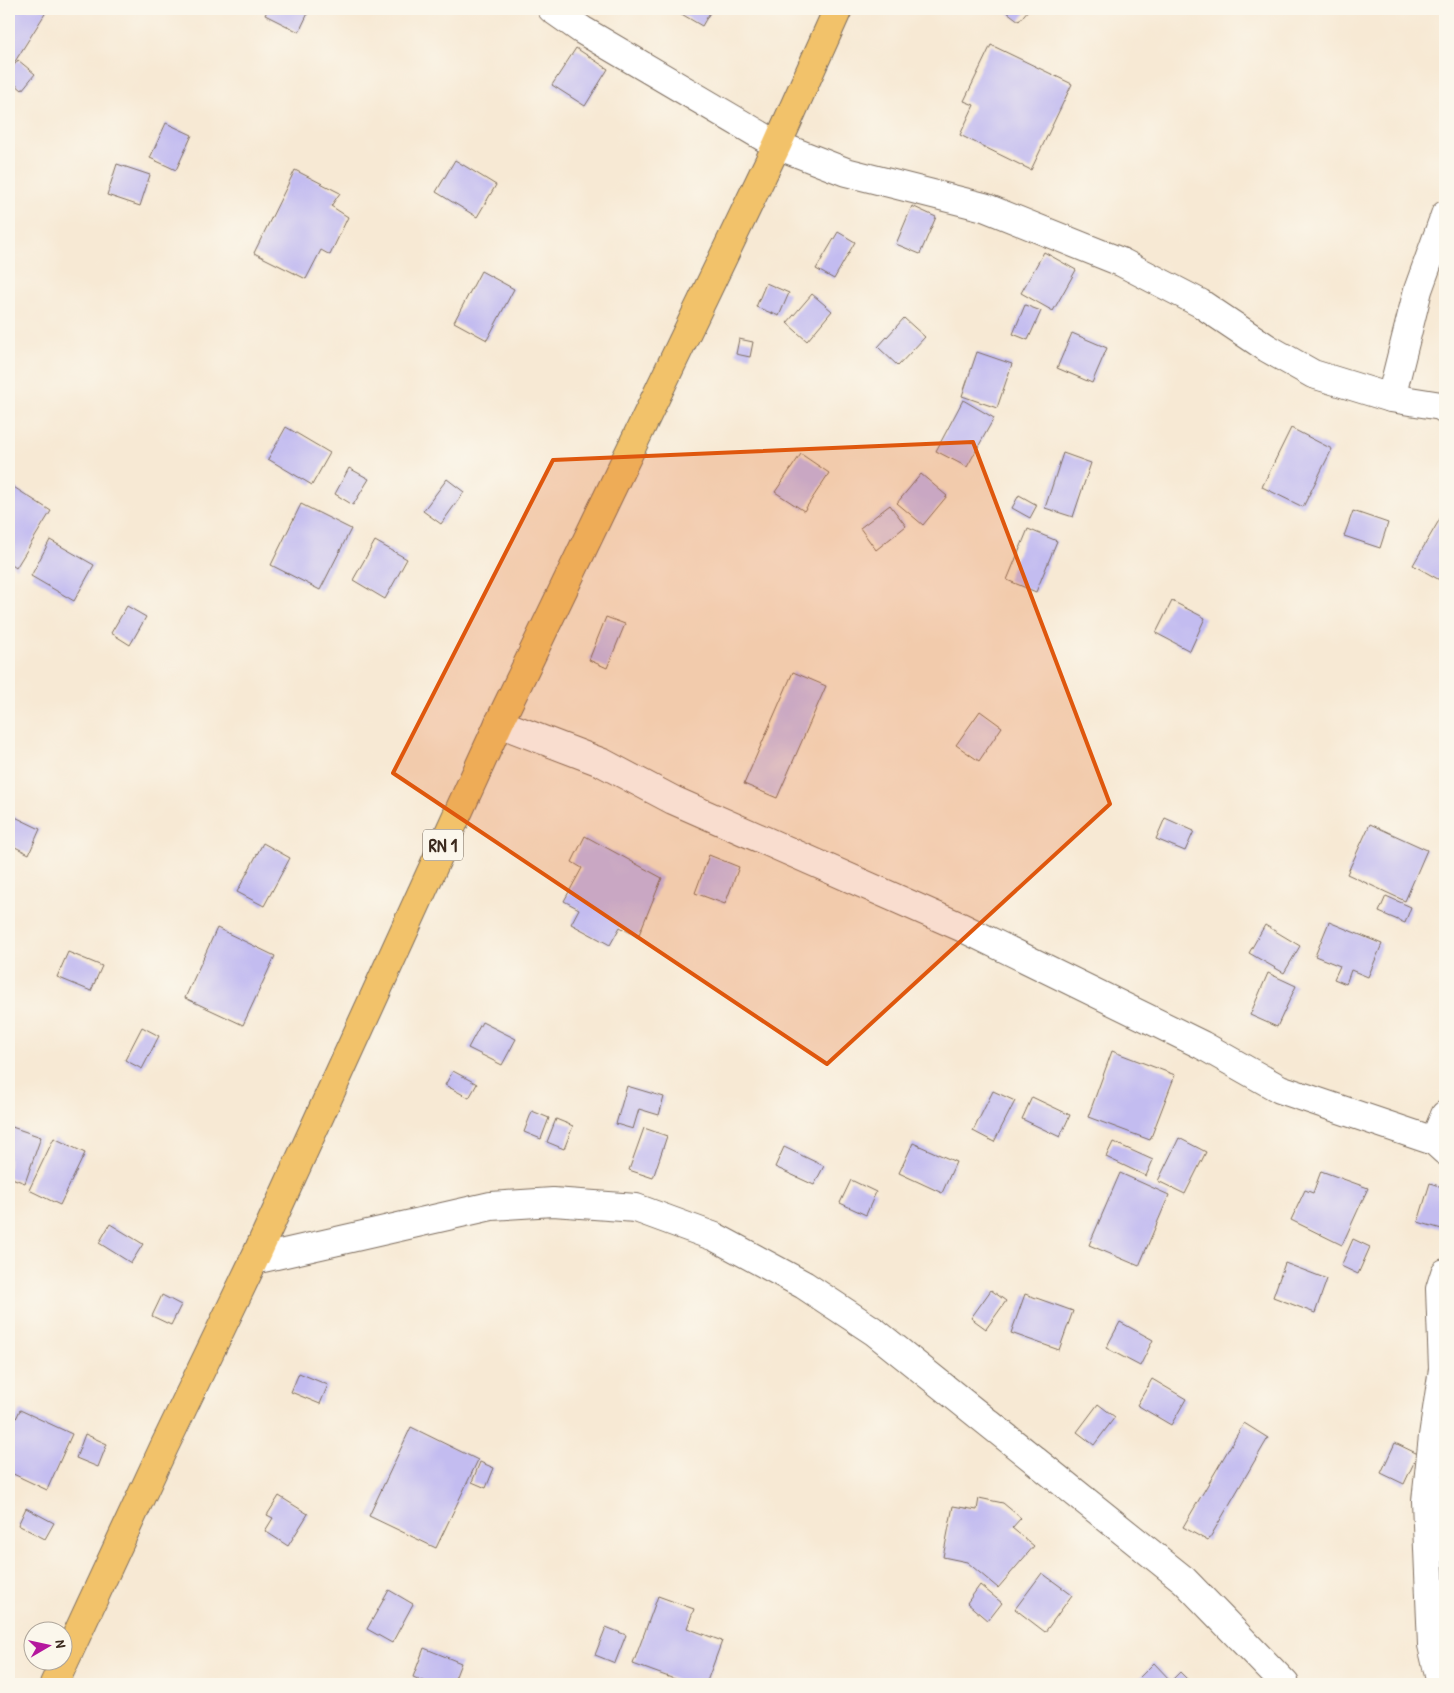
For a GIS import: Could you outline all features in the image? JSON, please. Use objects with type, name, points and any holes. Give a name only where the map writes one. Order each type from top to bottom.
[{"type":"main road","name":"RN 1","points":[[54,1684],[164,1446],[254,1260],[500,722],[777,145],[838,9]]},
{"type":"street","points":[[552,9],[582,30],[777,145],[846,172],[984,207],[1120,262],[1200,303],[1267,348],[1313,374],[1391,398],[1440,406],[1445,409]]},
{"type":"street","points":[[1391,398],[1418,290],[1445,215]]},
{"type":"street","points":[[500,722],[603,763],[673,800],[961,927],[1202,1045],[1280,1089],[1440,1146],[1445,1115]]},
{"type":"street","points":[[254,1260],[491,1206],[553,1202],[636,1208],[714,1237],[804,1285],[875,1332],[1184,1580],[1285,1684]]},
{"type":"street","points":[[1441,1684],[1432,1645],[1426,1501],[1443,1369],[1440,1290],[1445,1273]]},
{"type":"highlighted area","points":[[973,442],[1110,804],[827,1064],[393,773],[553,460]]},
{"type":"building","points":[[9,9],[48,9],[9,71]]},
{"type":"building","points":[[268,9],[310,9],[299,32],[265,15]]},
{"type":"building","points":[[673,9],[712,9],[702,26]]},
{"type":"building","points":[[1003,9],[1029,9],[1019,21]]},
{"type":"building","points":[[991,45],[1072,84],[1031,170],[960,135],[974,105],[964,101]]},
{"type":"building","points":[[576,48],[608,69],[585,106],[552,85]]},
{"type":"building","points":[[18,60],[35,74],[22,90],[9,79],[9,72]]},
{"type":"building","points":[[166,123],[192,135],[176,170],[150,158]]},
{"type":"building","points":[[455,160],[496,185],[477,217],[436,192]]},
{"type":"building","points":[[117,164],[150,175],[140,206],[107,195]]},
{"type":"building","points":[[295,170],[340,193],[331,206],[348,217],[330,255],[321,250],[306,279],[254,253]]},
{"type":"building","points":[[912,206],[936,217],[920,254],[896,244]]},
{"type":"building","points":[[838,232],[855,242],[834,279],[816,269]]},
{"type":"building","points":[[1044,252],[1076,270],[1053,311],[1021,293]]},
{"type":"building","points":[[481,271],[514,289],[487,340],[454,322]]},
{"type":"building","points":[[766,283],[789,293],[779,316],[756,307]]},
{"type":"building","points":[[812,294],[832,311],[807,341],[787,323]]},
{"type":"building","points":[[1025,305],[1041,311],[1028,340],[1013,334]]},
{"type":"building","points":[[904,318],[925,337],[898,366],[878,347]]},
{"type":"building","points":[[1072,333],[1107,348],[1092,383],[1057,368]]},
{"type":"building","points":[[739,339],[753,342],[750,357],[736,354]]},
{"type":"building","points":[[977,352],[1012,364],[997,408],[962,396]]},
{"type":"building","points":[[963,400],[994,418],[967,467],[936,451]]},
{"type":"building","points":[[286,427],[330,453],[312,485],[268,459]]},
{"type":"building","points":[[1291,428],[1332,449],[1303,507],[1262,487]]},
{"type":"building","points":[[1063,453],[1091,463],[1073,517],[1045,508]]},
{"type":"building","points":[[801,454],[829,473],[804,511],[775,492]]},
{"type":"building","points":[[349,468],[369,479],[353,505],[335,494]]},
{"type":"building","points":[[921,474],[947,496],[923,525],[897,503]]},
{"type":"building","points":[[447,479],[464,492],[441,524],[423,511]]},
{"type":"building","points":[[9,484],[51,511],[16,568],[9,563]]},
{"type":"building","points":[[1019,495],[1037,505],[1030,518],[1012,508]]},
{"type":"building","points":[[301,504],[351,529],[320,590],[271,565]]},
{"type":"building","points":[[890,505],[906,526],[876,550],[860,528]]},
{"type":"building","points":[[1353,511],[1388,523],[1380,548],[1344,536]]},
{"type":"building","points":[[1441,517],[1445,519],[1445,583],[1413,565]]},
{"type":"building","points":[[1028,529],[1057,541],[1036,592],[1007,580]]},
{"type":"building","points":[[50,540],[94,565],[74,601],[31,576]]},
{"type":"building","points":[[375,541],[407,559],[385,599],[353,580]]},
{"type":"building","points":[[1172,601],[1205,618],[1190,651],[1156,633]]},
{"type":"building","points":[[127,606],[146,617],[130,645],[111,633]]},
{"type":"building","points":[[606,617],[625,624],[607,668],[589,660]]},
{"type":"building","points":[[793,672],[826,686],[777,798],[744,784]]},
{"type":"building","points":[[980,711],[1002,727],[979,761],[956,745]]},
{"type":"building","points":[[9,814],[40,829],[29,854],[9,844]]},
{"type":"building","points":[[1165,818],[1194,831],[1185,851],[1156,839]]},
{"type":"building","points":[[1370,824],[1427,850],[1405,901],[1347,874]]},
{"type":"building","points":[[585,836],[662,878],[638,937],[620,927],[610,945],[571,924],[579,909],[564,901],[582,868],[572,862]]},
{"type":"building","points":[[263,843],[290,858],[264,906],[237,892]]},
{"type":"building","points":[[709,855],[739,867],[725,904],[695,893]]},
{"type":"building","points":[[1386,896],[1411,907],[1405,923],[1379,912]]},
{"type":"building","points":[[1329,922],[1382,944],[1368,977],[1351,970],[1346,984],[1334,979],[1340,966],[1315,956]]},
{"type":"building","points":[[1265,925],[1300,946],[1284,973],[1249,953]]},
{"type":"building","points":[[217,928],[275,956],[243,1025],[185,998]]},
{"type":"building","points":[[68,952],[102,966],[91,991],[57,977]]},
{"type":"building","points":[[1268,973],[1296,986],[1277,1027],[1250,1015]]},
{"type":"building","points":[[482,1022],[516,1039],[502,1065],[468,1048]]},
{"type":"building","points":[[142,1027],[159,1036],[142,1069],[125,1060]]},
{"type":"building","points":[[1112,1051],[1175,1075],[1150,1140],[1088,1117]]},
{"type":"building","points":[[453,1071],[477,1084],[469,1098],[445,1085]]},
{"type":"building","points":[[627,1086],[664,1097],[659,1115],[639,1109],[633,1129],[616,1124]]},
{"type":"building","points":[[993,1091],[1015,1101],[994,1142],[973,1131]]},
{"type":"building","points":[[1032,1097],[1070,1115],[1060,1137],[1022,1119]]},
{"type":"building","points":[[532,1111],[549,1118],[541,1139],[524,1132]]},
{"type":"building","points":[[556,1119],[573,1126],[564,1149],[547,1142]]},
{"type":"building","points":[[9,1126],[41,1137],[25,1183],[9,1177]]},
{"type":"building","points":[[644,1128],[667,1136],[653,1178],[629,1170]]},
{"type":"building","points":[[54,1138],[85,1153],[60,1205],[29,1190]]},
{"type":"building","points":[[1179,1138],[1206,1152],[1185,1194],[1158,1181]]},
{"type":"building","points":[[1113,1142],[1153,1160],[1146,1176],[1106,1157]]},
{"type":"building","points":[[913,1143],[956,1162],[942,1193],[899,1173]]},
{"type":"building","points":[[784,1147],[824,1166],[814,1185],[775,1167]]},
{"type":"building","points":[[1321,1171],[1368,1188],[1342,1245],[1291,1220],[1305,1190],[1313,1193]]},
{"type":"building","points":[[1120,1173],[1169,1195],[1139,1266],[1089,1245]]},
{"type":"building","points":[[851,1180],[876,1192],[866,1215],[840,1203]]},
{"type":"building","points":[[1430,1183],[1445,1188],[1445,1230],[1418,1222]]},
{"type":"building","points":[[110,1224],[143,1244],[131,1263],[99,1243]]},
{"type":"building","points":[[1353,1239],[1370,1247],[1358,1274],[1341,1266]]},
{"type":"building","points":[[1285,1263],[1327,1279],[1315,1313],[1273,1297]]},
{"type":"building","points":[[991,1290],[1006,1301],[986,1329],[971,1318]]},
{"type":"building","points":[[1025,1294],[1073,1311],[1059,1350],[1011,1333]]},
{"type":"building","points":[[162,1295],[181,1305],[171,1325],[152,1316]]},
{"type":"building","points":[[1120,1322],[1153,1340],[1140,1366],[1106,1348]]},
{"type":"building","points":[[299,1373],[328,1385],[320,1404],[291,1392]]},
{"type":"building","points":[[1152,1379],[1186,1399],[1171,1425],[1137,1405]]},
{"type":"building","points":[[1098,1404],[1115,1417],[1094,1445],[1077,1432]]},
{"type":"building","points":[[20,1410],[72,1434],[47,1490],[9,1472],[9,1434]]},
{"type":"building","points":[[1244,1423],[1268,1438],[1208,1541],[1183,1527]]},
{"type":"building","points":[[411,1427],[478,1460],[436,1548],[369,1516]]},
{"type":"building","points":[[85,1434],[107,1444],[98,1467],[76,1458]]},
{"type":"building","points":[[1395,1443],[1418,1454],[1404,1484],[1381,1473]]},
{"type":"building","points":[[480,1462],[494,1468],[486,1488],[472,1482]]},
{"type":"building","points":[[279,1496],[308,1514],[288,1546],[265,1531],[273,1518],[267,1515]]},
{"type":"building","points":[[979,1498],[1003,1503],[1021,1518],[1012,1528],[1034,1546],[998,1588],[967,1562],[943,1557],[953,1506],[977,1510]]},
{"type":"building","points":[[26,1508],[54,1523],[45,1539],[18,1525]]},
{"type":"building","points":[[1042,1573],[1072,1595],[1045,1632],[1015,1609]]},
{"type":"building","points":[[980,1585],[1002,1603],[988,1621],[967,1603]]},
{"type":"building","points":[[389,1590],[413,1604],[392,1643],[367,1629]]},
{"type":"building","points":[[658,1596],[694,1609],[687,1628],[722,1641],[706,1684],[688,1684],[633,1664]]},
{"type":"building","points":[[606,1627],[626,1635],[615,1663],[595,1655]]},
{"type":"building","points":[[424,1648],[461,1663],[453,1684],[430,1684],[413,1677]]},
{"type":"building","points":[[1154,1663],[1171,1681],[1180,1672],[1192,1684],[1133,1684]]}]
